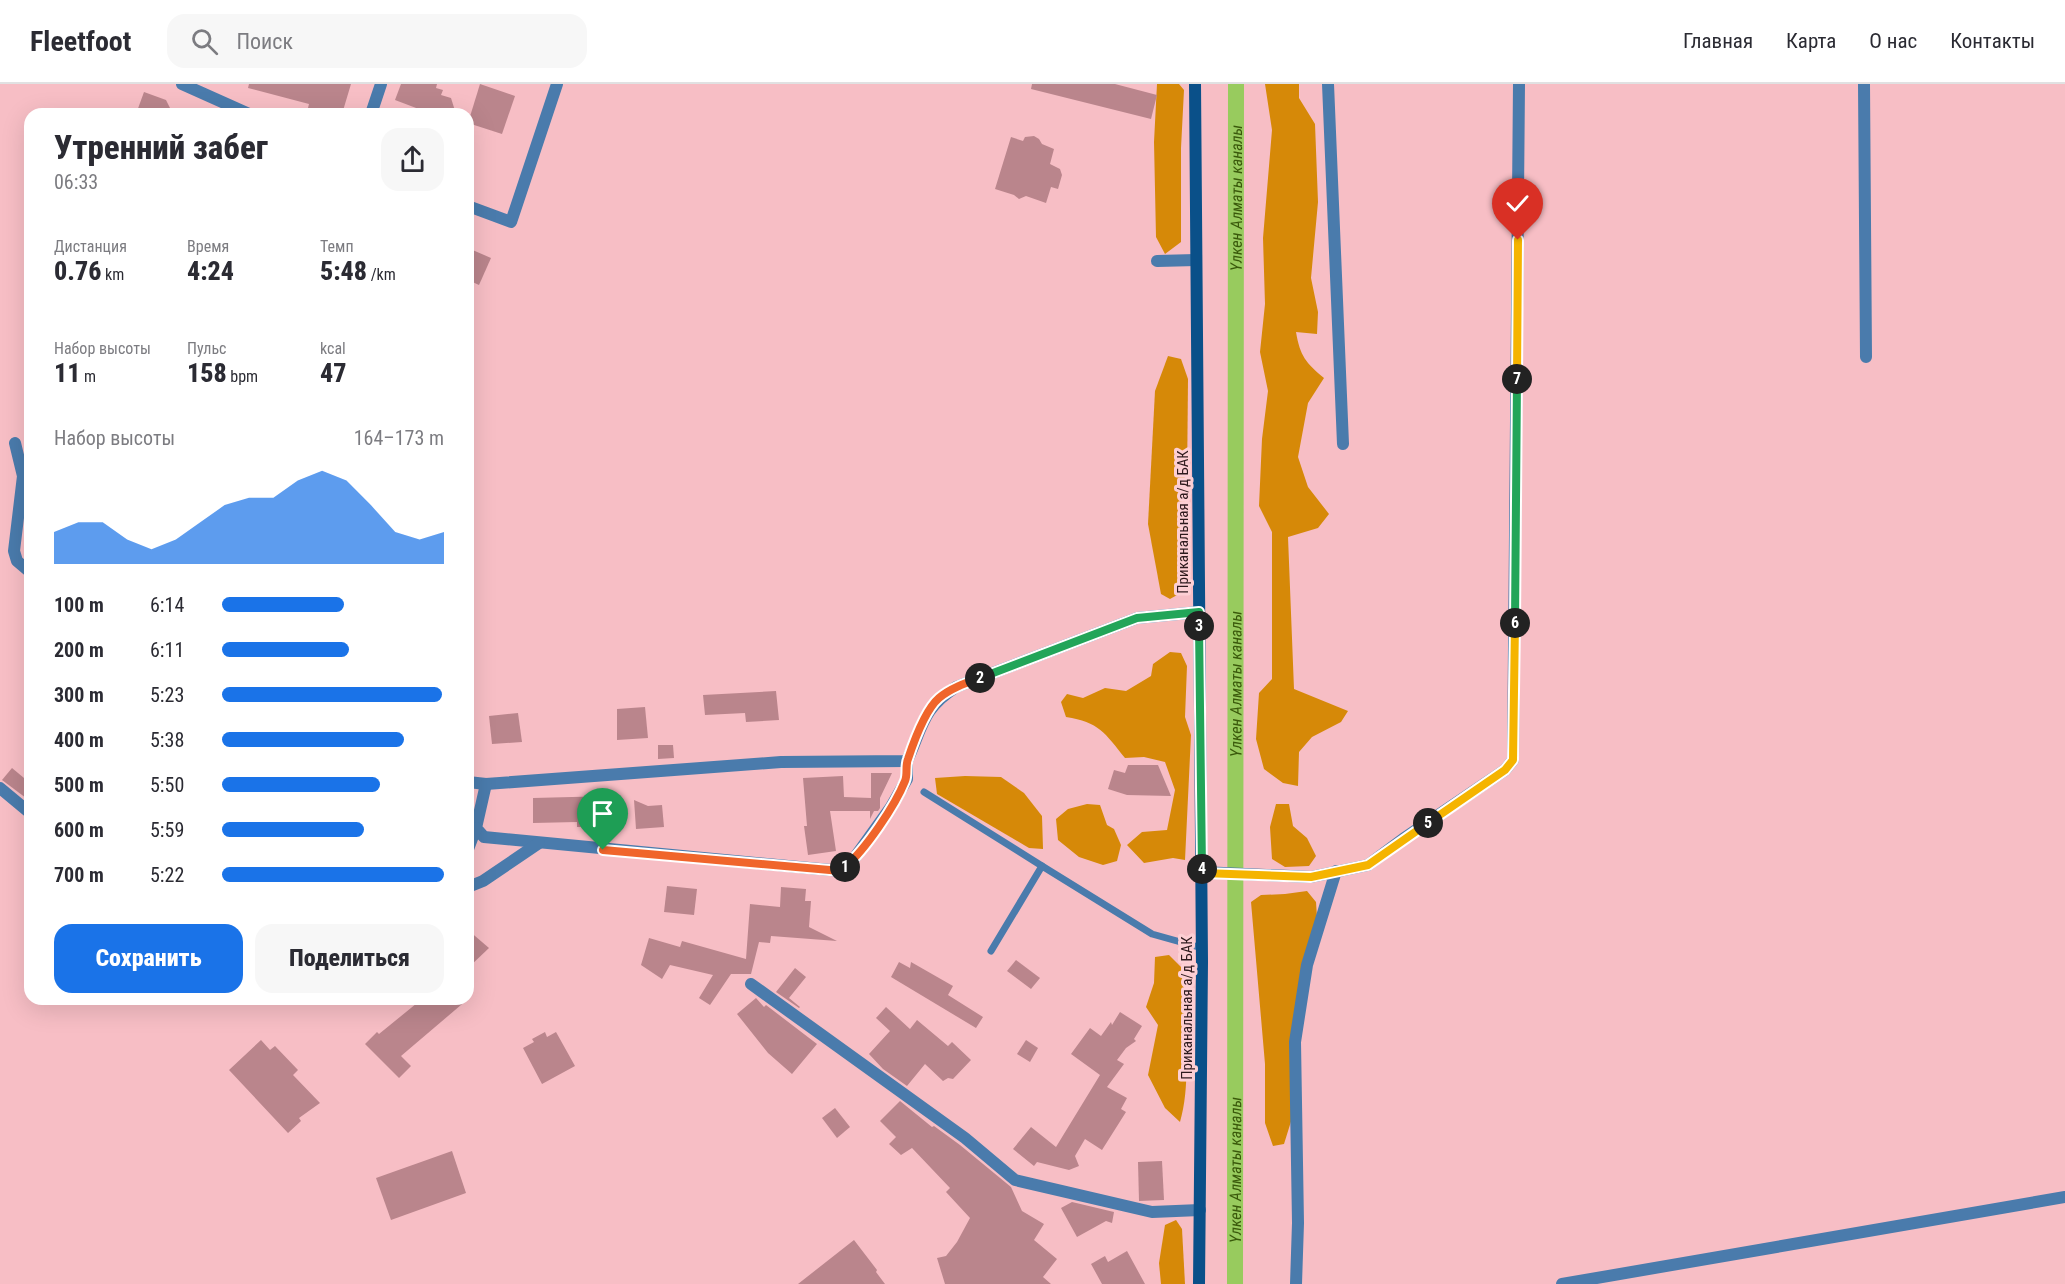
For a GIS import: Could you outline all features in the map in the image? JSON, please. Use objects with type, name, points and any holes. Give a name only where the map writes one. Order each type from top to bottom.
[{"type":"main road","name":"Приканальная а/д БАК","points":[[1195,84],[1202,872],[1199,1284]]},
{"type":"street","points":[[182,84],[236,108]]},
{"type":"street","points":[[373,108],[381,84]]},
{"type":"street","points":[[474,208],[511,222],[557,84]]},
{"type":"street","points":[[1328,84],[1342,444]]},
{"type":"street","points":[[1202,872],[1311,877],[1368,865],[1403,838],[1505,770],[1513,760],[1519,84]]},
{"type":"street","points":[[1864,84],[1866,357]]},
{"type":"street","points":[[1158,261],[1196,260]]},
{"type":"street","points":[[15,443],[23,476],[14,551],[17,561],[24,567]]},
{"type":"street","points":[[476,828],[484,837],[841,871],[853,860],[891,807],[906,779],[907,761],[926,713],[938,699],[956,687],[1137,618],[1199,612]]},
{"type":"street","points":[[474,783],[486,784],[782,762],[907,761]]},
{"type":"street","points":[[474,833],[486,784]]},
{"type":"street","points":[[0,788],[24,808]]},
{"type":"street","points":[[474,885],[483,881],[539,843]]},
{"type":"street","points":[[1296,1284],[1298,1223],[1294,1042],[1307,965],[1335,871]]},
{"type":"street","points":[[752,984],[965,1138],[1015,1180],[1152,1212],[1200,1210]]},
{"type":"street","points":[[1562,1284],[2065,1197]]},
{"type":"lane","points":[[924,792],[1152,934],[1202,948]]},
{"type":"lane","points":[[990,951],[1042,867]]},
{"type":"shaded area","points":[[1157,84],[1179,84],[1184,90],[1181,148],[1181,242],[1165,254],[1156,237],[1154,142]]},
{"type":"shaded area","points":[[1265,84],[1299,84],[1299,98],[1315,124],[1318,202],[1311,278],[1318,312],[1317,334],[1296,332],[1305,358],[1324,378],[1308,403],[1298,457],[1308,487],[1329,514],[1318,528],[1288,537],[1294,689],[1348,711],[1341,722],[1312,737],[1299,752],[1298,786],[1283,783],[1264,769],[1256,739],[1259,693],[1272,679],[1272,532],[1259,506],[1262,439],[1268,391],[1260,352],[1265,304],[1263,238],[1272,130]]},
{"type":"shaded area","points":[[1168,356],[1181,359],[1188,379],[1186,590],[1170,599],[1161,594],[1148,524],[1155,391]]},
{"type":"shaded area","points":[[1170,652],[1181,653],[1187,666],[1185,717],[1191,735],[1185,860],[1173,858],[1144,863],[1127,845],[1142,832],[1167,830],[1175,790],[1165,762],[1144,757],[1125,758],[1100,730],[1086,722],[1066,717],[1061,702],[1067,694],[1083,698],[1105,688],[1126,691],[1151,676],[1153,664]]},
{"type":"shaded area","points":[[1001,777],[1024,793],[1042,816],[1043,849],[1029,848],[937,794],[935,778]]},
{"type":"shaded area","points":[[1087,804],[1100,805],[1107,825],[1114,829],[1121,845],[1117,861],[1103,865],[1079,857],[1058,840],[1056,819],[1068,809]]},
{"type":"shaded area","points":[[1276,804],[1289,804],[1293,826],[1307,838],[1316,856],[1309,866],[1285,867],[1272,859],[1270,827]]},
{"type":"shaded area","points":[[1307,891],[1316,902],[1317,917],[1302,963],[1293,1115],[1284,1144],[1273,1146],[1265,1123],[1265,1064],[1251,902],[1261,895]]},
{"type":"shaded area","points":[[1169,955],[1185,971],[1186,1085],[1180,1122],[1165,1108],[1148,1075],[1158,1025],[1146,1007],[1154,983],[1155,957]]},
{"type":"shaded area","points":[[1176,1220],[1182,1229],[1185,1284],[1161,1284],[1159,1263],[1165,1225]]},
{"type":"building","points":[[249,84],[351,84],[344,108],[308,108],[309,104],[248,88]]},
{"type":"building","points":[[401,84],[437,84],[436,88],[443,90],[441,95],[451,98],[454,108],[416,108],[395,100]]},
{"type":"building","points":[[480,84],[515,96],[502,134],[474,125],[473,108]]},
{"type":"building","points":[[1032,84],[1115,84],[1157,95],[1151,119],[1031,89]]},
{"type":"building","points":[[144,92],[166,100],[170,108],[138,108]]},
{"type":"building","points":[[1034,136],[1042,144],[1054,149],[1050,164],[1060,169],[1062,175],[1058,189],[1051,187],[1046,203],[1026,196],[1019,199],[995,189],[1011,137],[1023,141],[1025,137]]},
{"type":"building","points":[[474,251],[491,258],[479,285],[474,283]]},
{"type":"building","points":[[776,691],[779,720],[746,722],[745,713],[705,715],[703,695]]},
{"type":"building","points":[[645,707],[648,738],[617,740],[617,709]]},
{"type":"building","points":[[518,713],[522,742],[492,744],[489,716]]},
{"type":"building","points":[[658,745],[673,745],[674,758],[658,759]]},
{"type":"building","points":[[1128,765],[1158,765],[1171,796],[1127,795],[1108,789],[1114,770],[1125,773]]},
{"type":"building","points":[[12,768],[24,778],[24,796],[2,780]]},
{"type":"building","points":[[871,773],[892,773],[880,798],[878,811],[874,811],[870,819],[870,811],[830,811],[836,851],[808,855],[804,826],[807,826],[803,778],[843,776],[844,797],[871,798]]},
{"type":"building","points":[[611,796],[612,826],[577,827],[577,822],[533,823],[533,798]]},
{"type":"building","points":[[634,800],[648,806],[662,805],[664,827],[636,829]]},
{"type":"building","points":[[667,886],[697,889],[694,915],[664,912]]},
{"type":"building","points":[[781,887],[806,889],[805,901],[811,901],[809,927],[837,941],[771,936],[770,943],[759,942],[751,974],[731,974],[710,1005],[699,998],[713,975],[670,965],[662,979],[641,965],[649,938],[680,947],[682,941],[746,959],[750,904],[780,907]]},
{"type":"building","points":[[474,935],[489,948],[474,962]]},
{"type":"building","points":[[1016,960],[1040,978],[1031,989],[1007,971]]},
{"type":"building","points":[[899,962],[910,968],[911,962],[953,986],[948,995],[983,1017],[976,1028],[891,977]]},
{"type":"building","points":[[795,968],[806,977],[789,998],[799,1008],[776,992]]},
{"type":"building","points":[[756,998],[764,1007],[766,1005],[817,1044],[792,1074],[768,1053],[737,1014]]},
{"type":"building","points":[[415,1005],[461,1005],[401,1056],[411,1066],[399,1078],[365,1044],[377,1032],[379,1034]]},
{"type":"building","points":[[886,1007],[910,1029],[917,1020],[948,1046],[952,1042],[971,1060],[953,1079],[948,1078],[943,1081],[925,1064],[907,1086],[883,1069],[869,1054],[890,1031],[876,1018]]},
{"type":"building","points":[[1120,1012],[1142,1026],[1134,1039],[1136,1041],[1126,1048],[1117,1060],[1124,1064],[1107,1087],[1127,1098],[1121,1109],[1126,1112],[1102,1150],[1085,1139],[1075,1156],[1079,1166],[1069,1170],[1037,1162],[1034,1166],[1013,1149],[1031,1127],[1056,1147],[1100,1075],[1071,1054],[1090,1028],[1101,1036]]},
{"type":"building","points":[[545,1032],[547,1037],[556,1032],[575,1066],[542,1084],[523,1048],[534,1042],[532,1039]]},
{"type":"building","points":[[261,1040],[270,1050],[275,1046],[298,1070],[293,1075],[320,1103],[299,1118],[301,1121],[288,1133],[229,1070]]},
{"type":"building","points":[[1026,1040],[1038,1048],[1030,1062],[1017,1054]]},
{"type":"building","points":[[900,1101],[932,1127],[934,1126],[960,1145],[1011,1187],[1022,1211],[1044,1224],[1034,1240],[1057,1259],[1043,1277],[1051,1284],[945,1284],[937,1258],[946,1256],[957,1242],[970,1218],[946,1192],[950,1188],[912,1148],[901,1155],[889,1144],[896,1137],[880,1121]]},
{"type":"building","points":[[835,1108],[850,1127],[837,1138],[822,1118]]},
{"type":"building","points":[[452,1151],[466,1193],[391,1220],[376,1178]]},
{"type":"building","points":[[1162,1161],[1164,1200],[1139,1201],[1138,1162]]},
{"type":"building","points":[[1072,1202],[1114,1212],[1112,1223],[1106,1221],[1077,1237],[1061,1208]]},
{"type":"building","points":[[854,1240],[885,1284],[798,1284]]},
{"type":"building","points":[[1127,1251],[1145,1284],[1102,1284],[1091,1264],[1105,1256],[1108,1262]]},
{"type":"waterway","name":"Үлкен Алматы каналы","points":[[1235,1284],[1236,84]]},
{"type":"route","points":[[603,850],[841,871],[853,860],[891,807],[906,779],[907,761],[926,713],[938,699],[956,687],[1137,618],[1199,612],[1202,872],[1311,877],[1368,865],[1403,838],[1505,770],[1513,760],[1518,240]]}]
